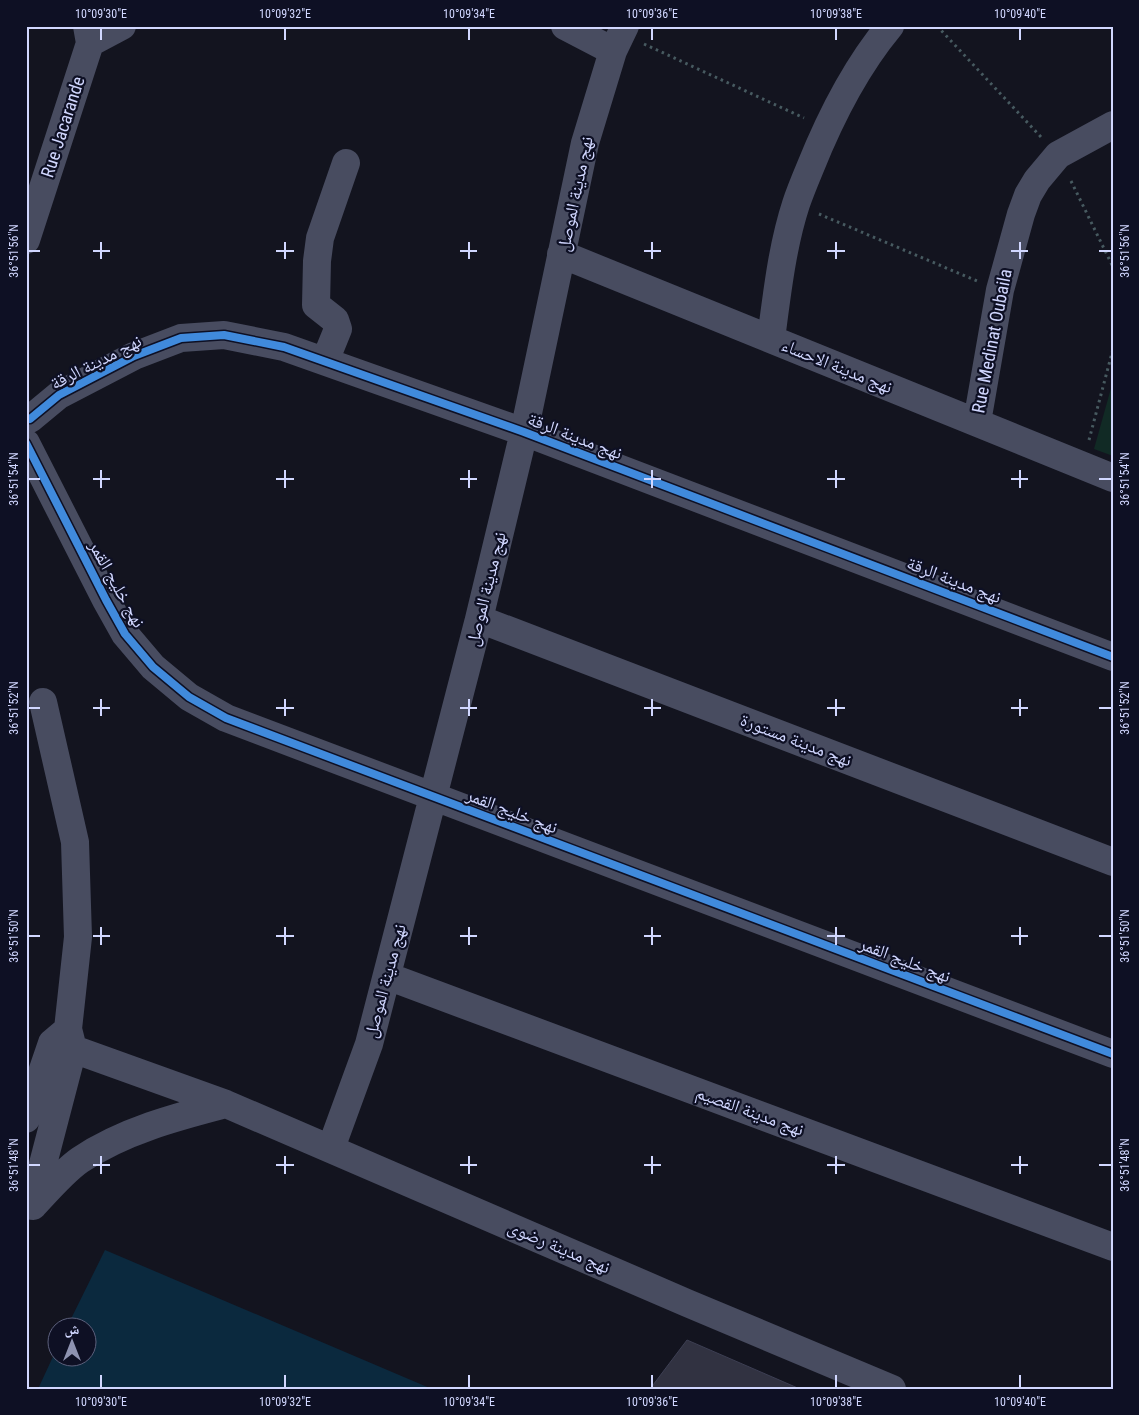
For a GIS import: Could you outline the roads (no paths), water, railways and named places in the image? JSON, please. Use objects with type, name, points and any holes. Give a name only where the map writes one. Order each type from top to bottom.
[{"type":"street","points":[[88,34],[122,26]]},
{"type":"street","points":[[565,26],[619,37]]},
{"type":"street","points":[[771,339],[781,272],[796,204],[826,129],[848,87],[874,46],[890,26]]},
{"type":"street","name":"Rue Jacarande","points":[[26,240],[88,34]]},
{"type":"street","name":"نهج مدينة الموصل","points":[[331,1148],[369,1044],[479,619],[524,432],[585,143],[619,37]]},
{"type":"street","name":"Rue Medinat Oubaila","points":[[976,422],[1000,290],[1028,195],[1037,180],[1058,155],[1113,125]]},
{"type":"street","points":[[325,361],[338,328],[335,320],[316,305],[317,261],[320,238],[346,163]]},
{"type":"street","name":"نهج مدينة الاحساء","points":[[561,254],[1113,478]]},
{"type":"street","name":"نهج مدينة الرقة","points":[[27,430],[59,395],[134,356],[181,338],[224,335],[284,347],[524,432],[1113,657]]},
{"type":"street","name":"نهج خليج القمر","points":[[27,430],[106,600],[125,634],[153,667],[188,697],[226,718],[432,798],[1113,1054]]},
{"type":"street","name":"نهج مدينة مستورة","points":[[479,619],[1113,862]]},
{"type":"street","points":[[29,1216],[64,1040],[78,937],[76,842],[43,702]]},
{"type":"street","name":"نهج مدينة القصيم","points":[[386,976],[1113,1247]]},
{"type":"street","points":[[26,1119],[64,1040]]},
{"type":"street","name":"نهج مدينة رضوى","points":[[64,1040],[331,1148],[687,1303],[892,1389]]},
{"type":"street","points":[[29,1216],[78,1161],[116,1139],[169,1119],[226,1104]]},
{"type":"water","points":[[105,1250],[432,1389],[38,1389],[48,1367],[98,1368],[98,1318],[71,1318]]}]
